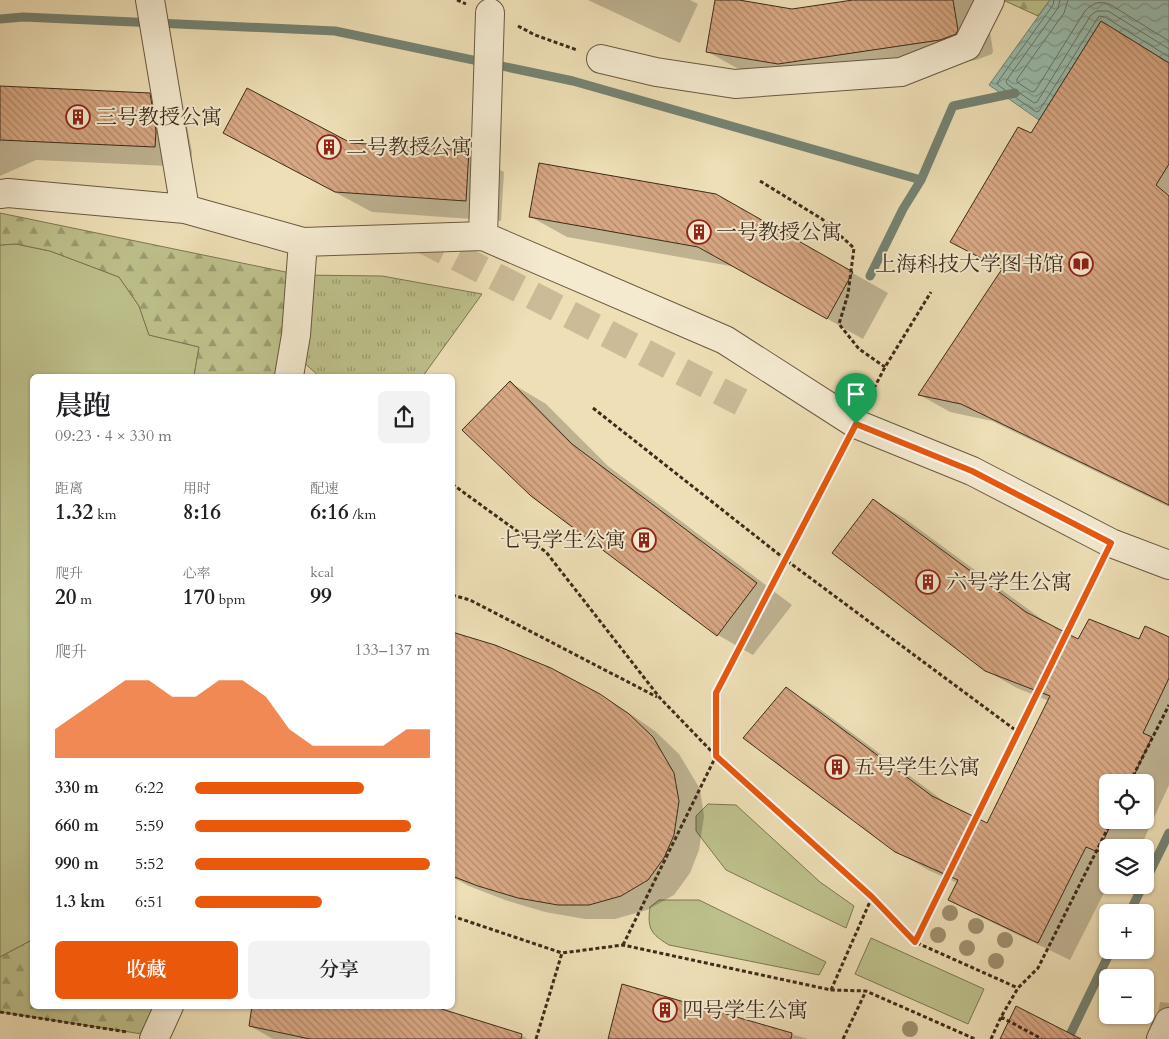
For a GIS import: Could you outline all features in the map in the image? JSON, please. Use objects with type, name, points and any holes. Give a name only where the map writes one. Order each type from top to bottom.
[{"type":"street","points":[[601,59],[656,72],[735,84],[901,72],[966,46],[990,0]]},
{"type":"street","points":[[150,2],[185,209]]},
{"type":"street","points":[[484,236],[490,13]]},
{"type":"street","points":[[0,194],[8,193],[185,209],[303,242],[484,236],[725,340],[856,424],[972,471],[1111,543],[1169,565]]},
{"type":"street","points":[[289,374],[296,335],[303,242]]},
{"type":"street","points":[[154,1038],[168,1009]]},
{"type":"street","points":[[1161,1039],[1169,1022]]},
{"type":"path","points":[[457,0],[490,13],[535,35],[601,59]]},
{"type":"path","points":[[760,181],[822,219],[854,248],[848,294],[839,324],[859,349],[885,367]]},
{"type":"path","points":[[623,945],[716,756],[716,693],[885,367],[931,292]]},
{"type":"path","points":[[593,408],[786,560],[1018,732]]},
{"type":"path","points":[[455,486],[546,552],[660,698],[716,756],[872,897],[915,942],[1018,988]]},
{"type":"path","points":[[915,942],[1111,543]]},
{"type":"path","points":[[455,596],[470,600],[660,698]]},
{"type":"path","points":[[1134,774],[1169,705]]},
{"type":"path","points":[[991,1039],[1018,988],[1038,968],[1108,829]]},
{"type":"path","points":[[831,990],[872,897]]},
{"type":"path","points":[[455,917],[562,953],[623,945],[831,990],[866,991],[975,1039]]},
{"type":"path","points":[[536,1039],[562,953]]},
{"type":"path","points":[[843,1039],[866,991]]},
{"type":"path","points":[[0,1012],[154,1038]]},
{"type":"path","points":[[1001,1017],[1042,1039]]},
{"type":"green space","points":[[1003,0],[1050,0],[1038,16]]},
{"type":"green space","points":[[0,213],[300,275],[289,374],[194,374],[199,347],[149,335],[139,306],[119,277],[50,251],[16,244],[0,245]]},
{"type":"green space","points":[[16,244],[50,251],[119,277],[139,306],[149,335],[199,347],[194,374],[30,374],[30,941],[0,957],[0,245]]},
{"type":"green space","points":[[300,275],[382,276],[482,294],[424,374],[317,374],[293,353]]},
{"type":"green space","points":[[708,804],[736,805],[820,882],[854,906],[846,928],[726,870],[696,831],[696,816]]},
{"type":"green space","points":[[659,900],[699,900],[826,962],[819,975],[669,945],[654,934],[650,926],[650,907]]},
{"type":"green space","points":[[871,938],[984,989],[968,1024],[855,974]]},
{"type":"green space","points":[[30,941],[30,1009],[166,1009],[155,1036],[0,1012],[0,957]]},
{"type":"water","points":[[1050,0],[1169,0],[1169,63],[1101,21],[1039,120],[989,85]]},
{"type":"building","points":[[715,0],[739,0],[792,9],[853,0],[953,0],[958,30],[956,34],[940,40],[778,64],[706,52]]},
{"type":"building","name":"上海科技大学图书馆","points":[[1101,21],[1169,63],[1169,164],[1156,185],[1169,196],[1169,505],[961,404],[918,395],[1002,269],[950,242],[1018,127],[1031,133]]},
{"type":"building","name":"三号教授公寓","points":[[0,86],[150,93],[156,131],[155,147],[0,140]]},
{"type":"building","name":"二号教授公寓","points":[[247,88],[351,143],[469,150],[466,201],[335,192],[223,133]]},
{"type":"building","name":"一号教授公寓","points":[[539,163],[716,194],[853,272],[827,319],[698,247],[529,217]]},
{"type":"building","name":"七号学生公寓","points":[[510,381],[572,444],[757,583],[717,636],[531,496],[462,430]]},
{"type":"building","points":[[873,499],[1026,612],[1078,639],[1089,619],[1139,639],[1145,626],[1169,637],[1169,678],[1143,733],[1152,737],[1135,774],[1099,774],[1099,829],[1109,829],[1104,839],[1099,839],[1098,852],[1086,847],[1038,943],[948,900],[958,880],[895,852],[743,738],[786,687],[932,796],[987,823],[1050,696],[985,671],[832,553]]},
{"type":"building","points":[[455,633],[495,645],[551,668],[600,694],[629,714],[653,737],[674,773],[679,801],[674,835],[664,858],[648,880],[621,896],[589,905],[558,905],[518,898],[455,877]]},
{"type":"building","name":"四号学生公寓","points":[[622,984],[792,1033],[791,1039],[608,1039]]},
{"type":"building","points":[[1016,1006],[1081,1039],[1000,1039]]},
{"type":"building","points":[[252,1009],[442,1009],[522,1034],[521,1039],[310,1039],[249,1026]]},
{"type":"waterway","points":[[0,19],[23,17],[335,31],[573,81],[921,180],[953,106],[1015,93]]},
{"type":"waterway","points":[[870,276],[903,209],[921,180]]},
{"type":"waterway","points":[[1154,864],[1169,833]]},
{"type":"waterway","points":[[1134,904],[1139,894]]},
{"type":"waterway","points":[[1068,1039],[1107,959]]},
{"type":"tunnel","points":[[420,238],[741,402]]},
{"type":"place","name":"三号教授公寓","points":[[78,117]]},
{"type":"place","name":"二号教授公寓","points":[[329,147]]},
{"type":"place","name":"一号教授公寓","points":[[699,232]]},
{"type":"place","name":"上海科技大学图书馆","points":[[1081,264]]},
{"type":"place","name":"七号学生公寓","points":[[644,540]]},
{"type":"place","name":"六号学生公寓","points":[[928,582]]},
{"type":"place","name":"五号学生公寓","points":[[837,767]]},
{"type":"place","name":"四号学生公寓","points":[[665,1010]]},
{"type":"route","points":[[856,424],[972,471],[1111,543],[915,942],[872,897],[716,756],[716,693],[856,424]]}]
